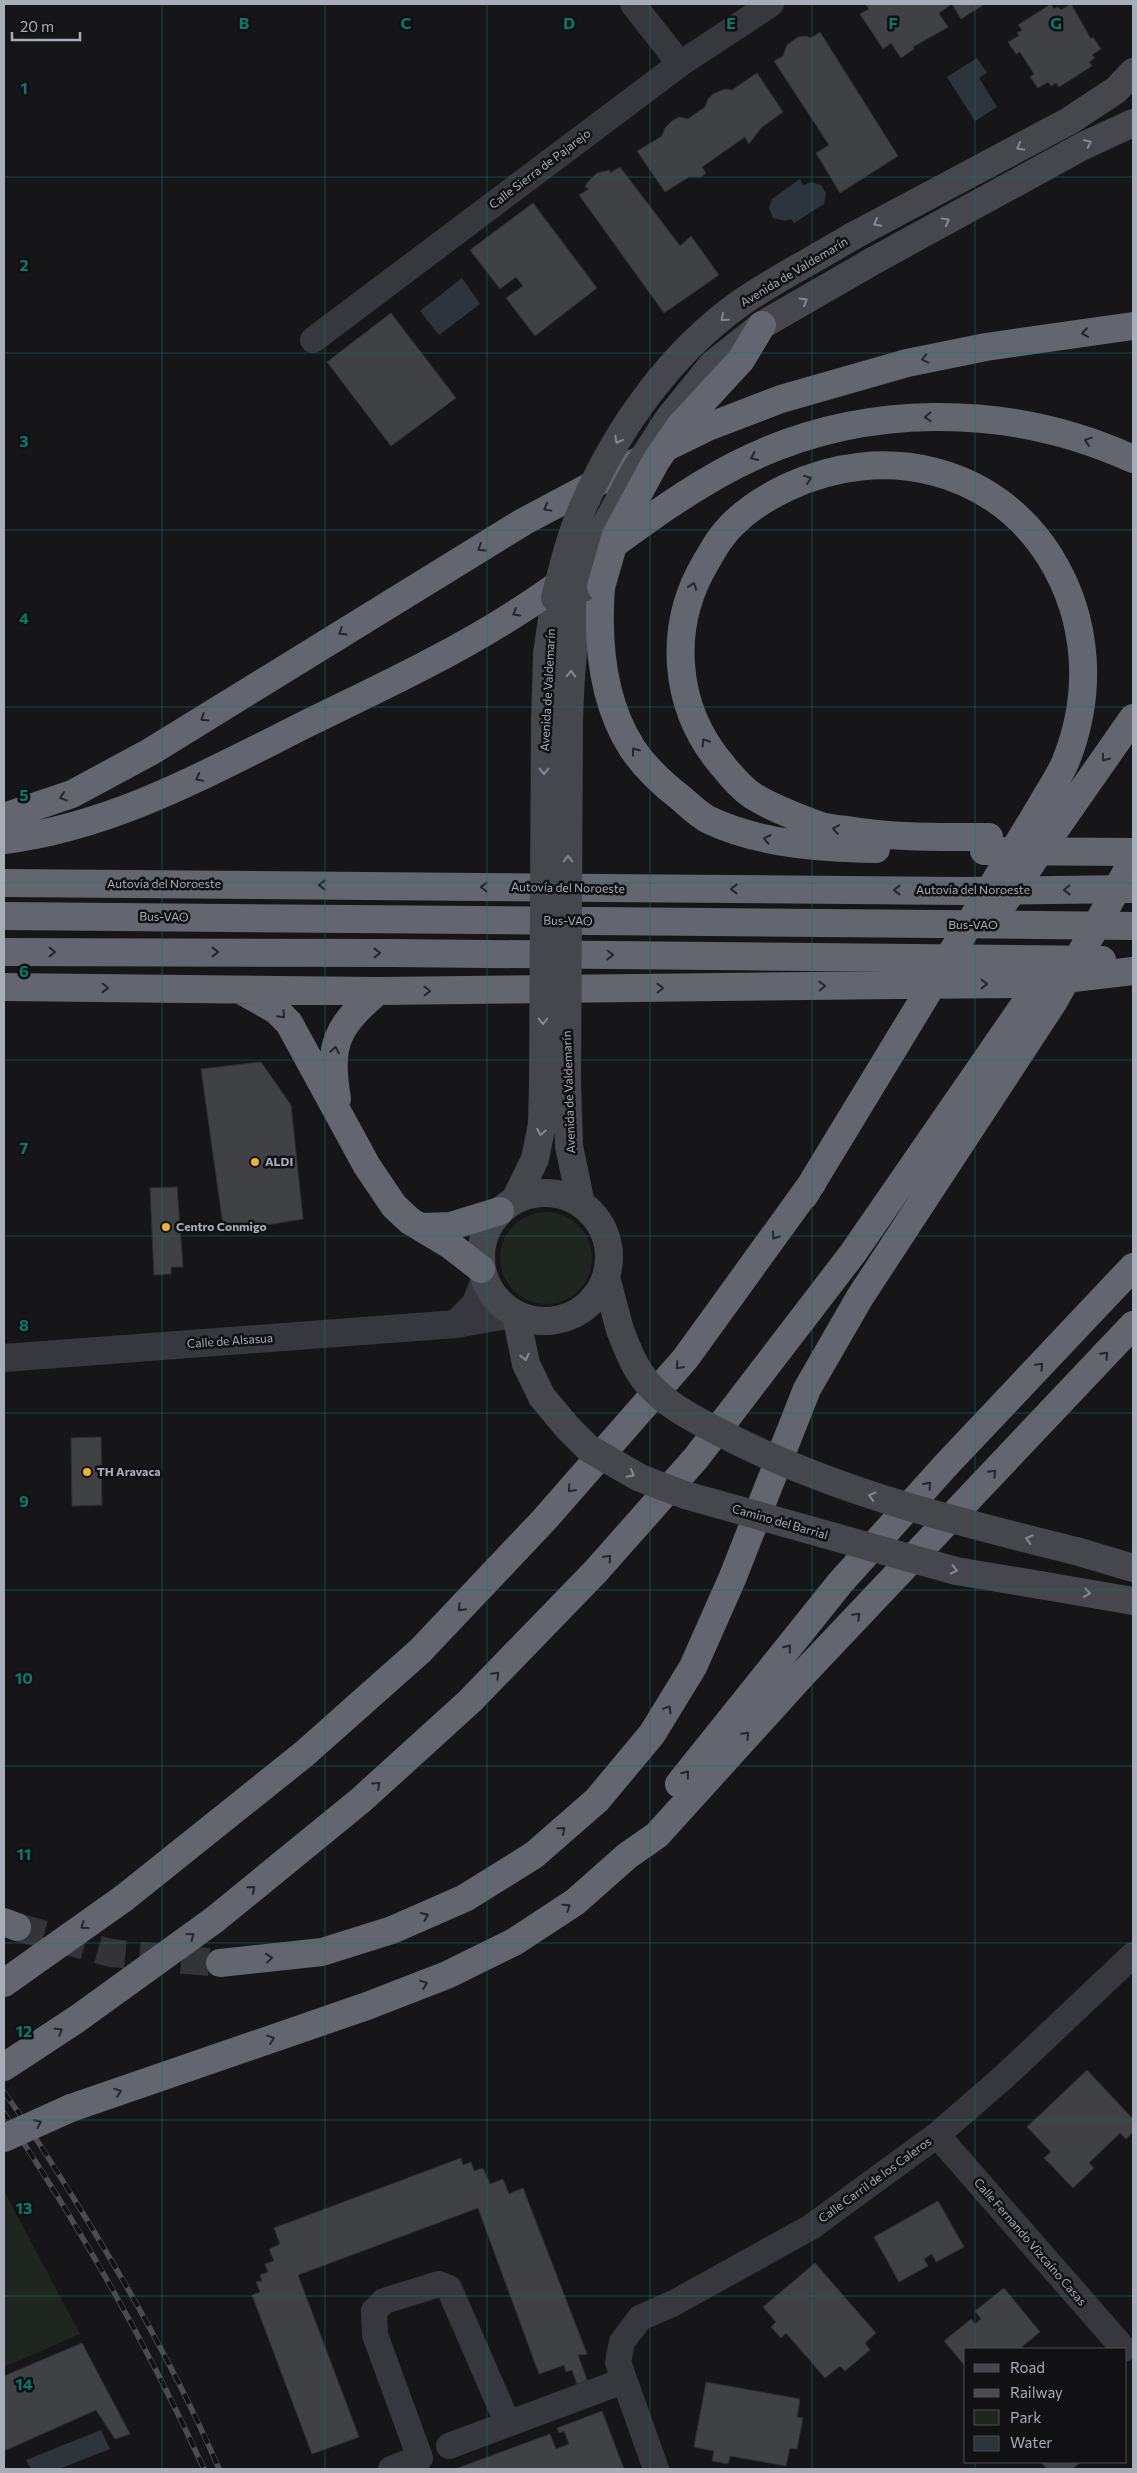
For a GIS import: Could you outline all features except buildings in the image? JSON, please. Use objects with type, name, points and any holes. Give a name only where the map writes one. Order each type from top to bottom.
[{"type":"highway","points":[[762,325],[741,360],[680,426],[656,461],[616,535],[592,588],[598,623],[601,660],[618,717],[632,748],[662,784],[708,820],[764,839],[832,849],[1133,840]]},
{"type":"highway","points":[[4,817],[72,794],[150,752],[522,522],[630,465],[708,427],[790,396],[907,363],[986,347],[1133,326]]},
{"type":"highway","points":[[4,840],[56,830],[114,814],[148,801],[180,788],[344,706],[470,640],[522,610],[706,482],[736,465],[803,438],[862,424],[942,416],[988,419],[1030,425],[1071,435],[1133,459]]},
{"type":"highway","points":[[804,1196],[1039,810],[1064,764],[1075,732],[1080,708],[1084,682],[1083,644],[1077,617],[1065,584],[1044,548],[1019,520],[985,493],[940,473],[912,466],[885,464],[831,472],[800,481],[754,507],[733,524],[701,569],[688,602],[681,630],[680,653],[684,693],[690,712],[716,758],[751,795],[785,812],[821,826],[867,834],[929,837],[987,844],[1133,852]]},
{"type":"highway","points":[[4,1983],[124,1898],[304,1754],[420,1651],[544,1520],[685,1359],[804,1196],[1060,820],[1133,718]]},
{"type":"highway","points":[[4,2067],[77,2019],[214,1920],[361,1800],[470,1701],[596,1571],[696,1458],[853,1253],[1133,846]]},
{"type":"highway","points":[[220,1963],[322,1952],[392,1930],[465,1898],[534,1855],[597,1800],[652,1734],[693,1667],[732,1579],[808,1389],[865,1289],[1054,1001],[1133,860]]},
{"type":"highway","name":"Autovía del Noroeste","points":[[4,883],[963,891],[1133,889]]},
{"type":"highway","name":"Bus-VAO","points":[[4,916],[1133,926]]},
{"type":"highway","points":[[4,952],[402,953],[1133,960]]},
{"type":"highway","points":[[4,987],[378,991],[1022,984],[1133,971]]},
{"type":"highway","points":[[241,990],[276,1010],[289,1023],[380,1187],[401,1214],[450,1245],[483,1275]]},
{"type":"highway","points":[[340,1115],[334,1080],[334,1048],[345,1022],[354,1011],[378,991]]},
{"type":"highway","points":[[420,1227],[451,1226],[508,1205]]},
{"type":"highway","points":[[627,1856],[647,1823],[840,1583],[946,1465],[1133,1267]]},
{"type":"highway","points":[[4,2138],[72,2108],[367,2006],[446,1975],[514,1942],[575,1902],[627,1856],[657,1835],[802,1675],[1133,1325]]},
{"type":"main road","name":"Avenida de Valdemarín","points":[[581,1204],[555,1083],[557,722],[547,654],[555,598],[569,544],[583,506],[624,428],[649,392],[691,346],[742,302],[854,236],[1069,120],[1116,90],[1133,72]]},
{"type":"main road","points":[[762,325],[873,261],[1083,146],[1133,122]]},
{"type":"main road","name":"Avenida de Valdemarín","points":[[557,722],[571,668],[576,619],[592,588]]},
{"type":"main road","name":"Avenida de Valdemarín","points":[[508,1205],[536,1159],[542,1124],[555,1083]]},
{"type":"main road","points":[[549,1193],[566,1196],[581,1204],[600,1224],[606,1236],[609,1250],[606,1277],[596,1297],[588,1305],[568,1317],[546,1322],[535,1321],[515,1314],[491,1294],[483,1275],[480,1256],[485,1232],[508,1205],[532,1194],[549,1193]]},
{"type":"main road","points":[[606,1277],[620,1330],[633,1361],[645,1381],[682,1413],[739,1443],[841,1486],[958,1522],[1076,1551],[1133,1568]]},
{"type":"main road","name":"Camino del Barrial","points":[[515,1314],[526,1364],[542,1397],[588,1448],[640,1478],[685,1495],[956,1570],[1133,1600]]},
{"type":"street","points":[[634,4],[680,64]]},
{"type":"street","name":"Calle Sierra de Pajarejo","points":[[313,340],[680,64],[771,4]]},
{"type":"street","points":[[456,1324],[475,1306],[483,1275]]},
{"type":"street","name":"Calle de Alsasua","points":[[4,1358],[456,1324],[515,1314]]},
{"type":"street","name":"Calle Carril de los Caleros","points":[[656,2469],[623,2381],[618,2362],[622,2342],[640,2318],[674,2303],[811,2227],[936,2135],[1006,2075],[1133,1955]]},
{"type":"street","name":"Calle Fernando Vizcaíno Casas","points":[[936,2135],[1123,2348]]},
{"type":"street","points":[[391,2469],[420,2458],[375,2335],[374,2311],[384,2301],[439,2284],[449,2288],[508,2424]]},
{"type":"street","points":[[449,2446],[623,2381]]},
{"type":"green space","points":[[546,1212],[564,1216],[578,1226],[588,1240],[592,1258],[588,1276],[578,1290],[564,1300],[546,1304],[528,1300],[514,1290],[504,1276],[500,1258],[504,1240],[514,1226],[528,1216]]},
{"type":"green space","points":[[4,2191],[80,2334],[4,2367]]},
{"type":"water","points":[[977,58],[987,73],[979,78],[997,107],[975,121],[947,77]]},
{"type":"water","points":[[800,179],[803,185],[811,182],[821,185],[826,193],[824,204],[794,223],[791,219],[785,221],[773,218],[769,208],[772,199]]},
{"type":"water","points":[[462,278],[480,304],[439,335],[420,311]]},
{"type":"water","points":[[101,2430],[110,2449],[59,2469],[31,2469],[26,2460]]},
{"type":"tunnel","points":[[17,1927],[111,1953],[220,1963]]},
{"type":"railway","points":[[4,2092],[61,2178],[136,2303],[188,2401],[219,2469]]},
{"type":"railway","points":[[4,2113],[86,2243],[136,2331],[204,2469]]},
{"type":"place","name":"ALDI","points":[[255,1162]]},
{"type":"place","name":"Centro Conmigo","points":[[166,1227]]},
{"type":"place","name":"TH Aravaca","points":[[87,1472]]}]
